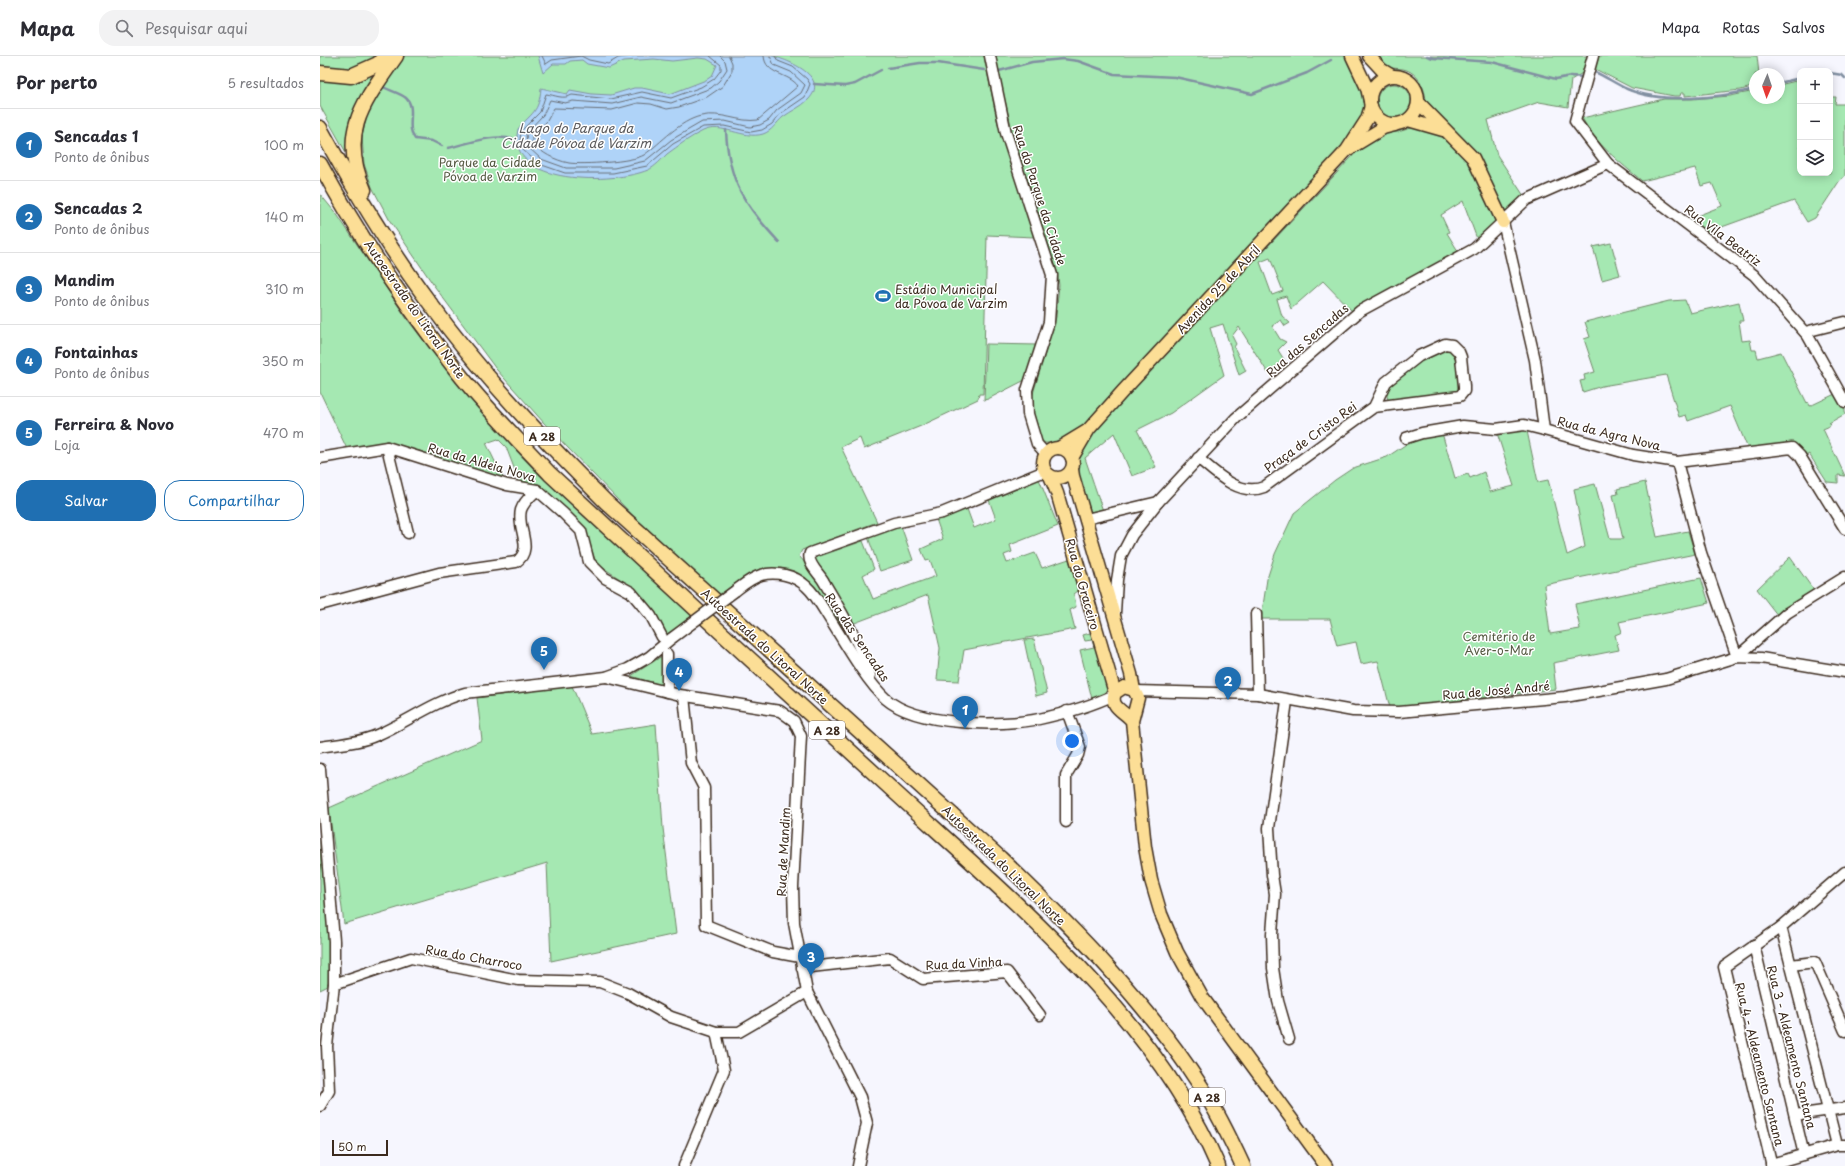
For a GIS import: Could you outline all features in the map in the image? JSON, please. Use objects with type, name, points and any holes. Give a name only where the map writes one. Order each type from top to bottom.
[{"type":"highway","points":[[320,73],[351,76],[378,64],[385,56]]},
{"type":"highway","points":[[369,212],[366,196],[357,174],[352,152],[355,127],[368,97],[396,56]]},
{"type":"highway","name":"Autoestrada do Litoral Norte","points":[[320,128],[369,212],[429,303],[481,368],[558,454],[612,507],[1000,858],[1062,918],[1163,1033],[1202,1088],[1243,1166]]},
{"type":"highway","name":"Autoestrada do Litoral Norte","points":[[320,164],[343,206],[413,311],[457,371],[550,474],[1046,932],[1131,1025],[1178,1090],[1211,1149],[1218,1166]]},
{"type":"highway","points":[[320,182],[343,206]]},
{"type":"main road","points":[[1352,56],[1367,88],[1371,104],[1377,118],[1382,121],[1395,124]]},
{"type":"main road","points":[[1369,56],[1382,70],[1392,76],[1405,78],[1410,82],[1418,95],[1419,103],[1413,116],[1408,120]]},
{"type":"main road","name":"Avenida 25 de Abril","points":[[1048,474],[1063,478],[1090,429],[1123,390],[1347,150],[1367,119],[1371,104],[1371,94],[1379,82],[1392,76]]},
{"type":"main road","points":[[1419,103],[1473,158],[1502,222]]},
{"type":"main road","name":"Avenida 25 de Abril","points":[[1347,150],[1384,128],[1408,120]]},
{"type":"main road","points":[[1408,120],[1444,130]]},
{"type":"main road","name":"Avenida 25 de Abril","points":[[1046,454],[1059,448],[1090,429]]},
{"type":"main road","points":[[1059,448],[1067,451],[1072,463],[1073,476],[1138,696],[1132,721],[1145,846],[1151,880],[1161,914],[1177,952],[1202,997],[1326,1166]]},
{"type":"main road","points":[[1046,454],[1043,462],[1048,474]]},
{"type":"main road","name":"Rua do Graceiro","points":[[1048,474],[1057,493],[1104,658],[1112,695]]},
{"type":"main road","points":[[1104,658],[1107,651],[1113,647],[1125,652]]},
{"type":"main road","points":[[1132,721],[1117,708],[1112,695],[1124,688],[1138,696]]},
{"type":"main road","points":[[1123,712],[1130,711],[1138,696]]},
{"type":"street","name":"Rua do Parque da Cidade","points":[[990,56],[1006,133],[1052,275],[1050,322],[1027,390],[1028,414],[1036,444],[1046,454]]},
{"type":"street","name":"Rua Vila Beatriz","points":[[1593,56],[1575,121],[1608,164],[1754,275],[1805,332],[1845,402]]},
{"type":"street","name":"Rua das Sencadas","points":[[1115,619],[1117,580],[1121,556],[1132,535],[1158,502],[1236,418],[1351,318],[1379,300],[1468,253],[1526,200],[1608,164]]},
{"type":"street","name":"Rua da Agra Nova","points":[[1502,222],[1535,360],[1544,430],[1633,455],[1677,462],[1792,448],[1800,456],[1845,529]]},
{"type":"street","points":[[1805,332],[1845,322]]},
{"type":"street","name":"Praça de Cristo Rei","points":[[1198,458],[1228,482],[1250,488],[1261,488],[1374,406],[1386,382],[1415,359],[1445,344],[1452,345],[1459,352],[1464,386],[1464,391],[1460,396],[1374,406]]},
{"type":"street","points":[[1406,438],[1422,433],[1463,426],[1496,429],[1524,425],[1544,430]]},
{"type":"street","points":[[387,447],[408,533]]},
{"type":"street","name":"Rua da Aldeia Nova","points":[[320,458],[387,447],[507,485],[537,490],[564,513],[581,531],[589,562],[605,578],[631,592],[651,616],[662,637]]},
{"type":"street","points":[[1677,462],[1701,553],[1737,657],[1787,613],[1845,577]]},
{"type":"street","points":[[874,686],[859,643],[824,580],[810,561],[810,553],[894,523],[942,513],[1048,474]]},
{"type":"street","points":[[320,605],[439,573],[516,562],[523,557],[525,550],[521,510],[526,500],[537,490]]},
{"type":"street","points":[[1086,519],[1158,502]]},
{"type":"street","name":"Rua das Sencadas","points":[[606,676],[628,669],[649,657],[735,591],[751,580],[767,574],[788,576],[801,582],[815,597],[874,686],[887,700],[902,709],[948,721],[1015,722],[1040,719],[1112,695]]},
{"type":"street","points":[[1256,614],[1258,694]]},
{"type":"street","points":[[667,654],[667,692]]},
{"type":"street","name":"Rua de José André","points":[[1138,696],[1258,694],[1287,701],[1353,711],[1399,712],[1565,697],[1666,679],[1737,657],[1761,658],[1845,672]]},
{"type":"street","points":[[320,747],[354,742],[377,735],[448,698],[465,693],[606,676]]},
{"type":"street","name":"Rua de Mandim","points":[[606,676],[684,696],[780,711],[794,722],[801,736],[793,887],[794,923],[807,992],[860,1097],[867,1123],[858,1166]]},
{"type":"street","points":[[684,696],[691,763],[704,788],[706,925],[773,952],[800,957]]},
{"type":"street","points":[[1287,701],[1269,828],[1272,875],[1275,894],[1272,934],[1273,968],[1278,1000],[1289,1039]]},
{"type":"street","points":[[1066,822],[1066,775],[1078,755],[1080,747],[1067,711]]},
{"type":"street","points":[[320,769],[334,941],[334,984],[327,1046],[330,1091],[320,1106]]},
{"type":"street","points":[[1754,945],[1781,926],[1845,872]]},
{"type":"street","points":[[1771,1165],[1804,1154],[1841,1145],[1827,1111],[1781,926]]},
{"type":"street","name":"Rua 4 - Aldeamento Santana","points":[[1754,945],[1724,967],[1771,1165]]},
{"type":"street","name":"Rua 3 - Aldeamento Santana","points":[[1754,945],[1804,1154]]},
{"type":"street","name":"Rua do Charroco","points":[[334,984],[411,958],[518,980],[600,982],[628,992],[671,1017],[716,1032],[739,1032],[807,992]]},
{"type":"street","name":"Rua da Vinha","points":[[802,968],[890,958],[923,979],[1007,972],[1040,1015]]},
{"type":"street","points":[[1791,965],[1815,962],[1845,1031]]},
{"type":"street","points":[[684,1166],[724,1070],[716,1032]]},
{"type":"street","points":[[1795,1115],[1845,1108]]},
{"type":"green space","points":[[320,56],[379,56],[354,71],[320,67]]},
{"type":"green space","name":"Parque da Cidade Póvoa de Varzim","points":[[402,56],[984,56],[997,120],[1034,237],[987,235],[983,394],[979,394],[978,399],[921,426],[864,449],[860,438],[841,447],[877,522],[802,550],[799,556],[820,580],[859,656],[840,624],[816,589],[808,580],[796,572],[780,568],[763,569],[743,578],[719,595],[641,524],[544,423],[496,369],[435,287],[390,221],[372,187],[364,164],[362,137],[367,114]]},
{"type":"green space","points":[[994,56],[1346,56],[1363,93],[1364,116],[1357,130],[1086,426],[1064,443],[1044,443],[1041,439],[1033,411],[1032,397],[1056,317],[1059,285],[1057,271],[1014,138]]},
{"type":"green space","points":[[1375,56],[1588,56],[1584,72],[1571,80],[1568,107],[1539,102],[1488,120],[1497,155],[1524,196],[1503,216],[1477,152],[1426,106],[1425,94],[1418,78],[1409,71],[1386,66]]},
{"type":"green space","points":[[1599,56],[1757,56],[1758,68],[1749,68],[1749,88],[1741,90],[1685,96],[1685,93],[1681,93],[1680,96],[1674,96],[1632,88],[1595,69]]},
{"type":"green space","points":[[381,68],[348,156],[320,106],[320,78]]},
{"type":"green space","points":[[1797,81],[1797,176],[1833,176],[1833,97],[1836,97],[1835,104],[1845,104],[1845,176],[1840,180],[1815,218],[1807,222],[1794,201],[1708,232],[1689,219],[1722,206],[1712,183],[1701,186],[1695,168],[1642,181],[1601,145],[1582,118],[1664,99],[1692,99],[1730,96],[1749,92],[1749,104],[1785,104],[1785,84]]},
{"type":"green space","points":[[1391,84],[1397,84],[1401,85],[1408,91],[1411,101],[1410,108],[1404,115],[1397,118],[1391,118],[1387,117],[1380,111],[1377,104],[1377,98],[1378,94],[1384,87]]},
{"type":"green space","points":[[1414,127],[1440,135],[1469,160],[1498,222],[1477,239],[1463,201],[1441,215],[1449,232],[1447,233],[1458,251],[1353,312],[1323,281],[1291,309],[1286,296],[1277,299],[1282,316],[1290,323],[1285,326],[1281,320],[1272,326],[1280,339],[1286,342],[1278,350],[1288,366],[1287,368],[1282,361],[1268,373],[1239,327],[1232,336],[1236,344],[1234,347],[1246,371],[1239,375],[1223,324],[1210,328],[1224,375],[1171,413],[1137,430],[1156,467],[1132,476],[1114,433],[1085,458],[1103,511],[1087,514],[1077,473],[1079,457],[1084,442],[1364,144],[1387,132],[1398,132]],"holes":[[[1270,258],[1283,291],[1272,295],[1260,262]]]},
{"type":"green space","points":[[320,194],[338,216],[407,319],[438,359],[692,616],[667,639],[632,587],[596,563],[590,544],[577,523],[543,489],[521,486],[506,447],[498,439],[486,443],[505,482],[420,451],[395,445],[347,449],[320,392]]},
{"type":"green space","points":[[1611,243],[1620,275],[1602,280],[1593,247]]},
{"type":"green space","points":[[1685,300],[1690,313],[1739,302],[1743,321],[1739,321],[1742,341],[1750,340],[1752,350],[1756,350],[1758,358],[1781,352],[1807,403],[1808,402],[1810,406],[1835,394],[1845,408],[1845,414],[1829,423],[1830,426],[1823,429],[1845,476],[1838,475],[1838,483],[1827,482],[1809,454],[1804,457],[1800,447],[1796,445],[1748,449],[1730,406],[1688,421],[1686,415],[1679,417],[1666,375],[1602,386],[1583,392],[1580,381],[1585,380],[1584,375],[1595,372],[1584,339],[1590,337],[1585,322],[1669,301]]},
{"type":"green space","points":[[986,344],[1038,345],[1025,380],[984,400]]},
{"type":"green space","points":[[1447,349],[1451,351],[1459,368],[1460,381],[1457,392],[1388,400],[1386,392],[1388,386],[1421,360]]},
{"type":"green space","name":"Cemitério de Aver-o-Mar","points":[[1524,427],[1524,430],[1527,431],[1538,482],[1548,480],[1567,555],[1585,547],[1574,489],[1595,484],[1610,539],[1623,539],[1613,495],[1618,494],[1617,489],[1645,482],[1657,537],[1688,531],[1695,554],[1544,585],[1550,634],[1580,629],[1575,604],[1701,578],[1709,603],[1619,622],[1622,632],[1615,635],[1619,650],[1553,663],[1556,689],[1390,708],[1378,661],[1361,664],[1356,642],[1337,646],[1330,619],[1261,619],[1267,579],[1275,554],[1294,513],[1335,480],[1353,468],[1387,457],[1411,441],[1442,433],[1455,478],[1468,474],[1470,478],[1484,472],[1490,492],[1514,486],[1497,433]]},
{"type":"green space","points":[[1039,479],[1058,526],[1010,545],[1012,552],[1004,555],[1007,563],[1035,553],[1042,568],[1069,559],[1078,591],[1074,594],[1076,607],[1070,610],[1075,629],[964,650],[959,681],[937,680],[940,648],[928,595],[852,624],[814,558],[863,541],[874,569],[863,575],[873,599],[936,576],[930,560],[926,561],[921,549],[943,539],[936,519],[967,509],[974,528],[996,519],[989,500]]},
{"type":"green space","points":[[901,526],[913,560],[880,571],[868,537]]},
{"type":"green space","points":[[1790,557],[1815,592],[1778,616],[1757,589]]},
{"type":"green space","points":[[1090,633],[1094,634],[1107,690],[1104,695],[1092,699],[1080,650],[1094,647],[1092,640],[1085,641],[1083,635]]},
{"type":"green space","points":[[1034,639],[1047,693],[1036,696],[1024,640]]},
{"type":"green space","points":[[665,654],[664,686],[631,676]]},
{"type":"green space","points":[[572,686],[592,734],[656,724],[663,828],[676,934],[551,961],[547,863],[344,924],[329,808],[482,740],[477,698]]},
{"type":"green space","points":[[320,832],[331,900],[328,986],[320,990]]},
{"type":"water","name":"Lago do Parque da Cidade Póvoa de Varzim","points":[[538,56],[772,56],[788,61],[805,71],[811,77],[814,84],[814,92],[808,100],[783,117],[766,133],[748,135],[725,130],[710,129],[698,133],[684,142],[648,170],[632,175],[612,178],[566,176],[545,171],[528,162],[518,148],[518,129],[537,107],[541,88],[567,94],[570,90],[592,94],[611,95],[634,88],[642,88],[670,94],[706,80],[712,76],[717,65],[707,59],[698,58],[672,61],[654,59],[624,61],[609,68],[587,64],[582,60],[570,61],[566,64],[553,64],[543,73]]},
{"type":"waterway","points":[[1427,56],[1433,58],[1492,62],[1556,79],[1571,76],[1584,77]]},
{"type":"waterway","points":[[999,71],[1032,62],[1063,59],[1078,61],[1114,74],[1175,77],[1252,94],[1307,73],[1331,60]]},
{"type":"waterway","points":[[888,68],[920,63],[938,63],[984,70]]},
{"type":"waterway","points":[[814,84],[845,86],[855,84],[881,70]]},
{"type":"waterway","points":[[1595,72],[1627,89],[1656,97],[1708,97],[1749,90]]},
{"type":"waterway","points":[[1833,74],[1842,75],[1845,78]]},
{"type":"waterway","points":[[1785,82],[1797,79]]},
{"type":"waterway","points":[[383,87],[402,95],[409,102],[411,107],[411,129],[415,139],[432,141],[442,146]]},
{"type":"waterway","points":[[726,130],[730,164],[740,192],[767,229],[779,242]]},
{"type":"waterway","points":[[448,148],[490,138],[507,138],[516,140]]},
{"type":"place","name":"Estádio Municipal da Póvoa de Varzim","points":[[883,296]]},
{"type":"place","name":"Ferreira & Novo","points":[[544,670]]},
{"type":"place","name":"Fontainhas","points":[[679,691]]},
{"type":"place","name":"Sencadas 2","points":[[1228,700]]},
{"type":"place","name":"Sencadas 1","points":[[965,729]]},
{"type":"place","name":"Mandim","points":[[811,976]]}]
